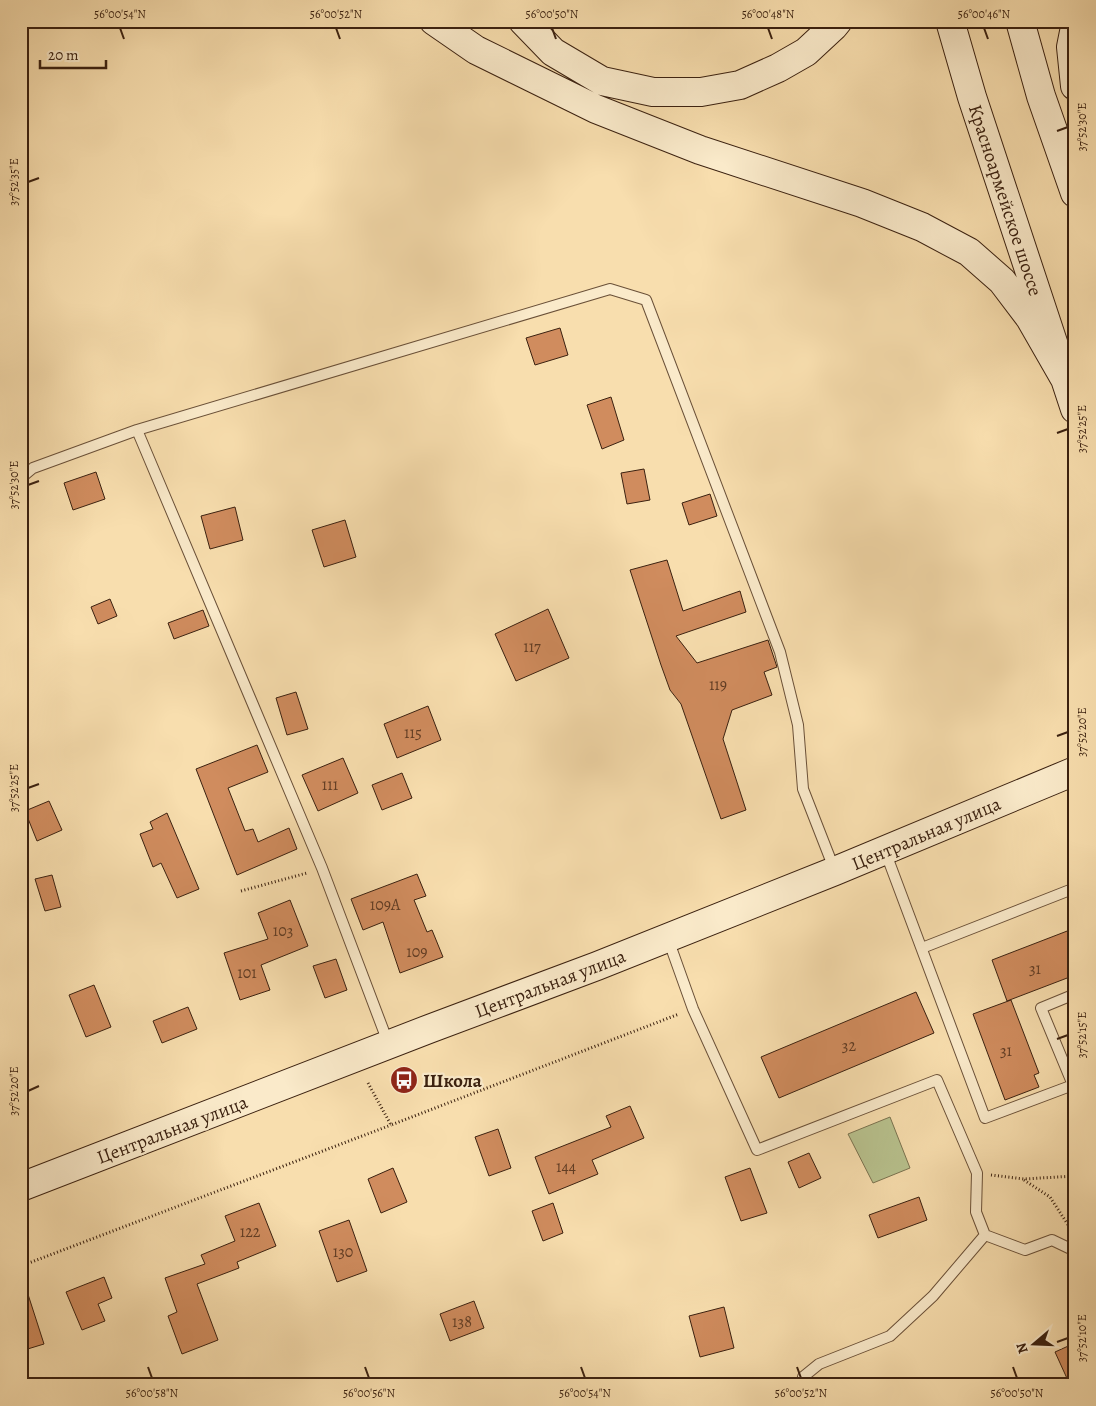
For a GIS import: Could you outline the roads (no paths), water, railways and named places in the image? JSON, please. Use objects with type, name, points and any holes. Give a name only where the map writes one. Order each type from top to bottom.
[{"type":"main road","points":[[434,21],[476,50],[596,109],[700,150],[862,203],[922,227],[969,252],[1002,281],[1030,318],[1065,379],[1075,409]]},
{"type":"main road","points":[[522,21],[553,52],[602,81],[653,92],[701,92],[740,86],[778,68],[806,52],[838,21]]},
{"type":"main road","name":"Красноармейское шоссе","points":[[950,21],[972,97],[1065,379]]},
{"type":"main road","points":[[1020,21],[1042,96],[1075,193]]},
{"type":"main road","points":[[1075,27],[1072,47],[1075,86]]},
{"type":"main road","name":"Центральная улица","points":[[21,1187],[668,938],[1075,771]]},
{"type":"lane","points":[[21,478],[33,468],[137,430],[610,288],[646,300],[780,652],[798,725],[803,788],[835,871]]},
{"type":"lane","points":[[137,430],[322,868],[389,1045]]},
{"type":"lane","points":[[885,850],[985,1118],[1073,1086],[1041,1008],[1075,994]]},
{"type":"lane","points":[[922,948],[1075,888]]},
{"type":"lane","points":[[668,938],[693,1009],[757,1150],[937,1080],[977,1173],[976,1212],[985,1235],[1025,1250],[1052,1240],[1075,1251]]},
{"type":"lane","points":[[806,1385],[803,1377],[819,1364],[890,1336],[933,1296],[985,1235]]},
{"type":"place","name":"Школа","points":[[404,1080]]}]
